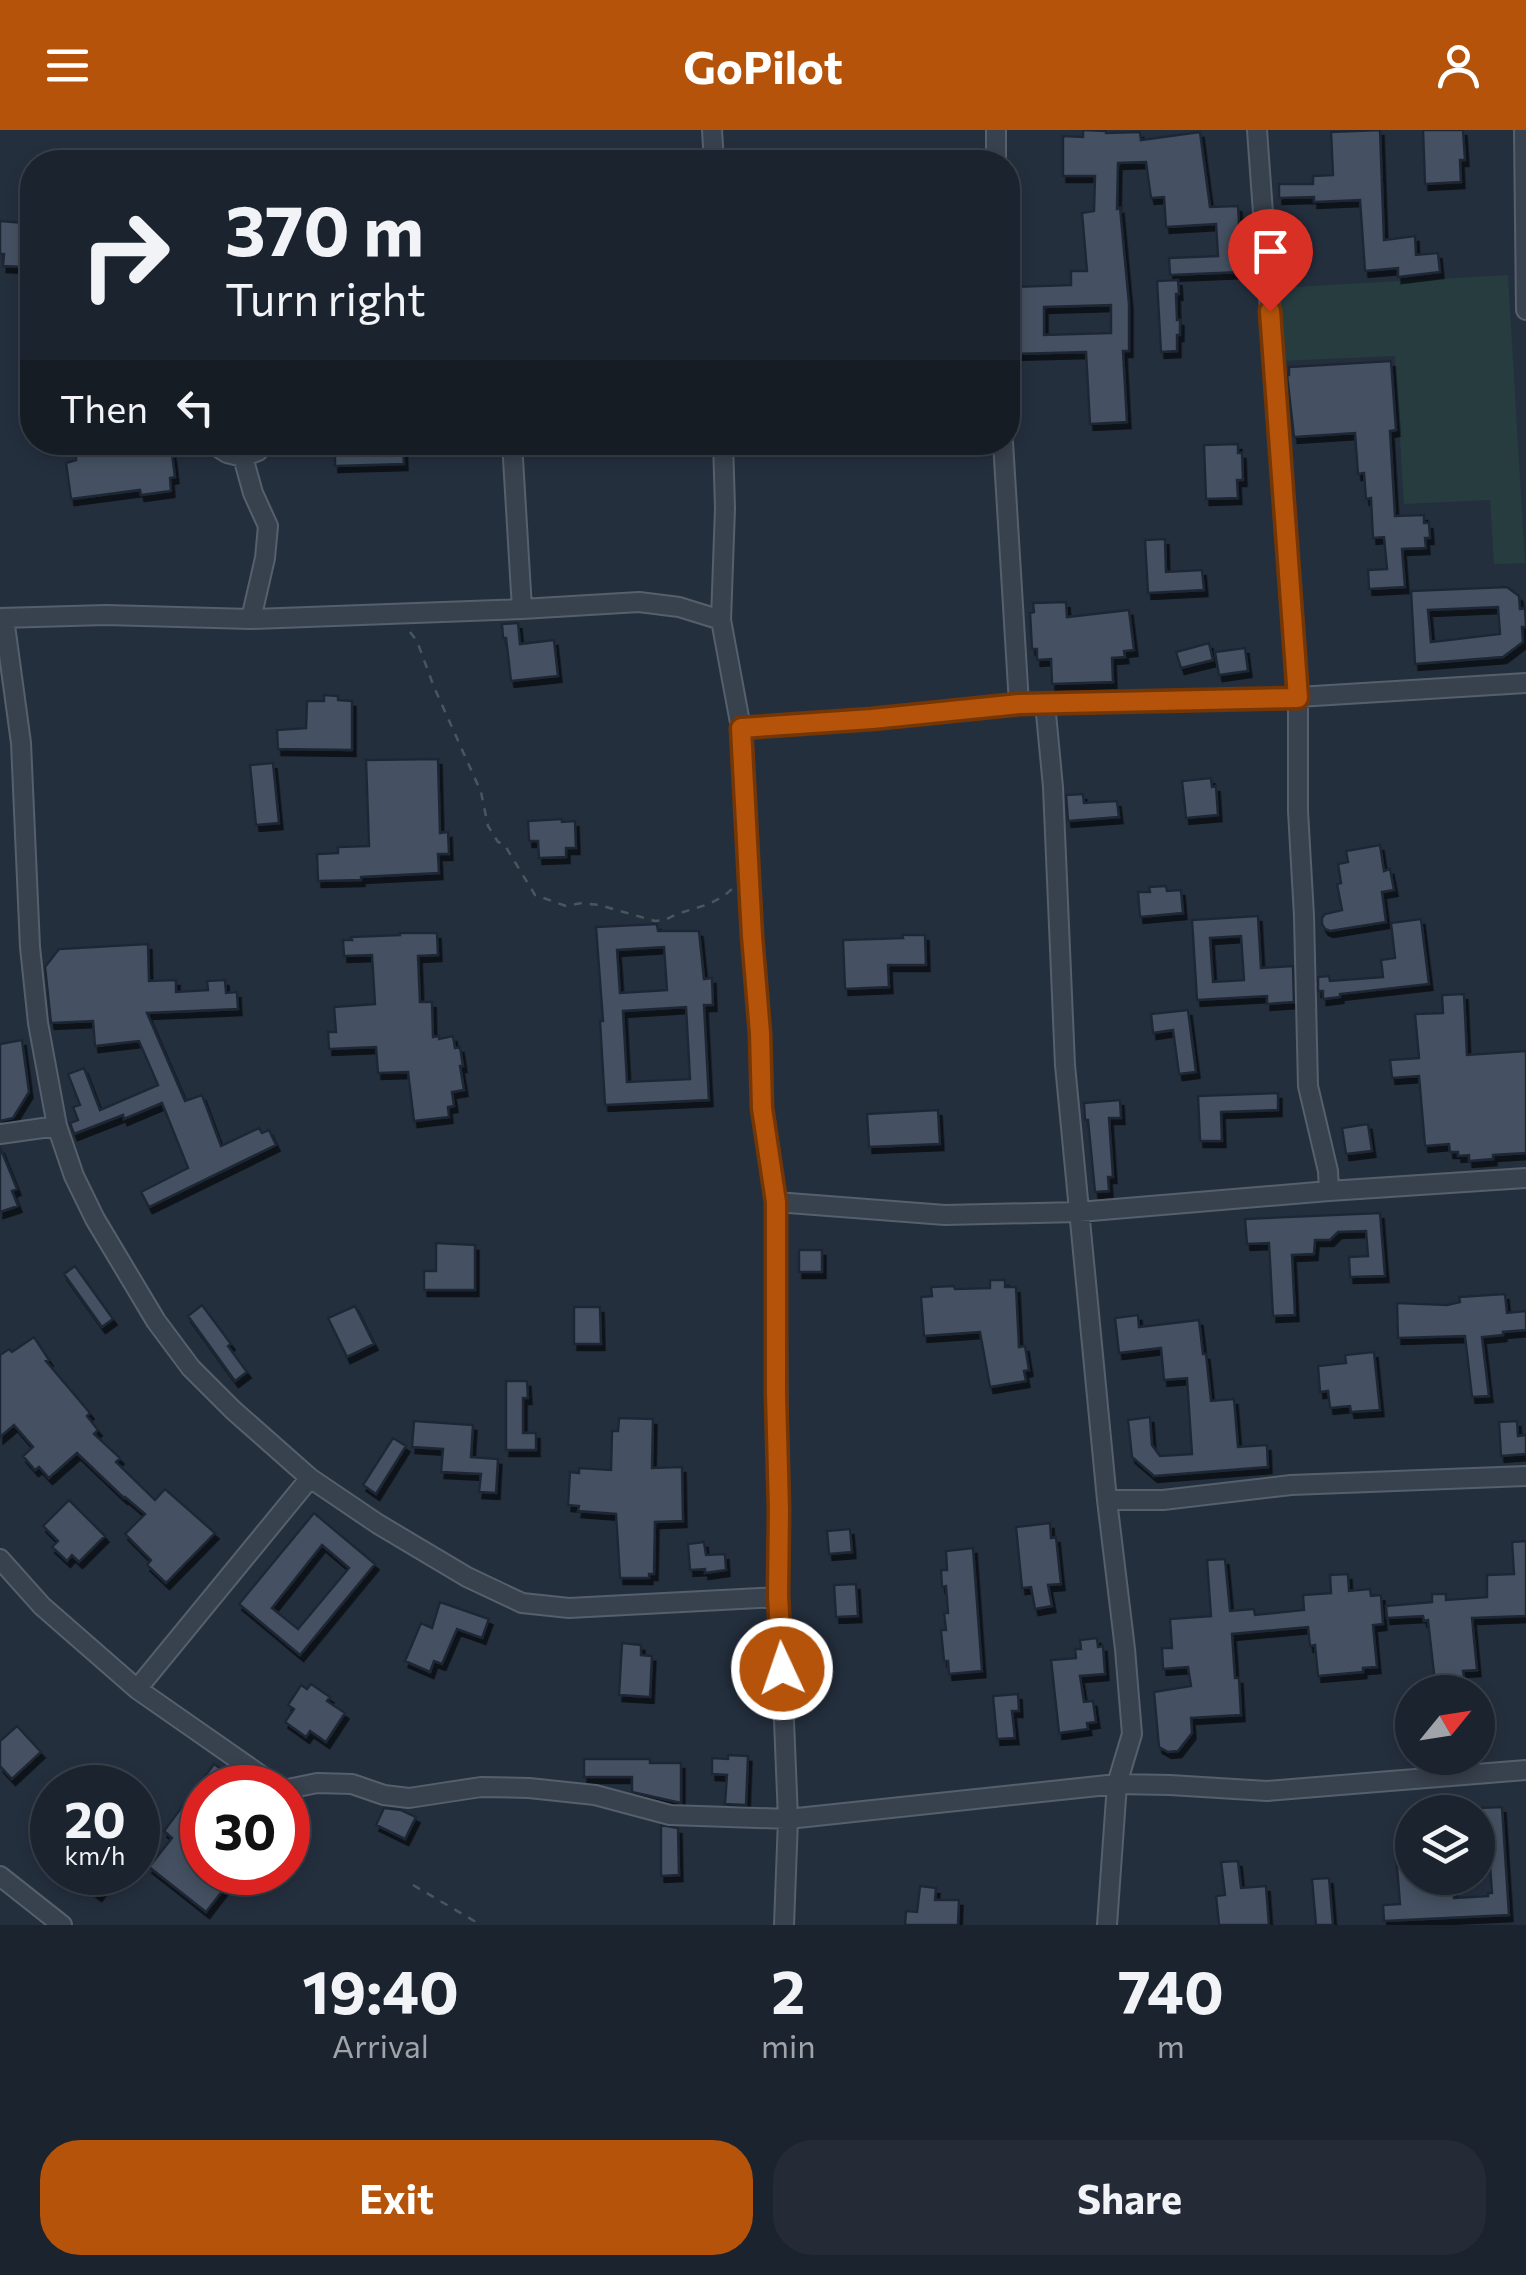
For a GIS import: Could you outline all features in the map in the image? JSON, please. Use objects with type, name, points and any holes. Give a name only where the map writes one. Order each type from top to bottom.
[{"type":"street","points":[[1257,130],[1298,698],[1308,1086],[1329,1191]]},
{"type":"street","points":[[1524,130],[1526,310]]},
{"type":"street","points":[[244,455],[253,493],[268,526],[251,618]]},
{"type":"street","points":[[513,455],[522,609]]},
{"type":"street","points":[[723,455],[722,620],[741,728],[762,1108],[776,1202],[778,1596],[788,1819],[784,1925]]},
{"type":"street","points":[[1004,455],[1019,704]]},
{"type":"street","points":[[722,620],[679,607],[639,602],[251,618],[2,618],[21,743],[36,1004],[56,1126],[95,1219],[156,1321],[190,1368],[310,1478],[467,1577],[522,1603],[569,1608],[778,1596]]},
{"type":"street","points":[[741,728],[1019,704],[1298,698],[1526,684]]},
{"type":"street","points":[[1046,703],[1066,1065],[1132,1734],[1117,1784],[1108,1925]]},
{"type":"street","points":[[0,1134],[56,1126]]},
{"type":"street","points":[[776,1202],[944,1214],[1079,1212],[1526,1178]]},
{"type":"street","points":[[1106,1500],[1163,1500],[1291,1486],[1526,1476]]},
{"type":"street","points":[[137,1690],[310,1478]]},
{"type":"street","points":[[0,1559],[42,1606],[137,1690],[245,1765]]},
{"type":"street","points":[[310,1784],[352,1784],[409,1798],[481,1787],[529,1788],[596,1796],[670,1814],[788,1819],[1117,1784],[1267,1792],[1526,1770]]},
{"type":"street","points":[[0,1876],[62,1925]]},
{"type":"path","points":[[404,624],[417,641],[481,792],[488,826],[498,842],[504,844],[535,895],[566,906],[599,904],[655,921],[665,920],[724,896],[749,873]]},
{"type":"path","points":[[414,1885],[481,1925]]},
{"type":"green space","points":[[1508,275],[1525,563],[1494,564],[1490,500],[1404,504],[1395,356],[1280,361],[1276,288]]},
{"type":"building","points":[[1083,130],[1140,132],[1141,140],[1200,132],[1210,207],[1238,206],[1242,272],[1170,275],[1169,258],[1218,256],[1216,224],[1166,227],[1164,197],[1151,198],[1146,162],[1118,163],[1117,209],[1120,208],[1129,304],[1129,351],[1123,351],[1127,422],[1090,424],[1086,352],[1020,354],[1020,287],[1071,285],[1071,271],[1087,271],[1082,213],[1094,211],[1095,176],[1063,176],[1063,136],[1083,137]],"holes":[[[1111,305],[1111,333],[1044,335],[1044,307]]]},
{"type":"building","points":[[1380,130],[1384,240],[1415,236],[1416,255],[1438,253],[1440,272],[1398,277],[1398,268],[1365,271],[1360,200],[1314,202],[1314,197],[1279,198],[1279,184],[1313,184],[1313,176],[1333,175],[1331,132]]},
{"type":"building","points":[[1423,130],[1463,130],[1465,160],[1460,160],[1461,182],[1425,184]]},
{"type":"building","points":[[0,221],[20,223],[20,267],[3,266],[4,254],[0,254]]},
{"type":"building","points":[[1178,280],[1177,351],[1161,352],[1157,281]]},
{"type":"building","points":[[1391,361],[1396,430],[1390,431],[1395,516],[1424,515],[1430,538],[1425,538],[1426,548],[1402,549],[1405,587],[1369,589],[1368,570],[1387,569],[1384,537],[1373,538],[1371,498],[1366,499],[1364,473],[1358,474],[1355,433],[1294,437],[1287,375],[1289,367]]},
{"type":"building","points":[[1238,444],[1243,480],[1237,480],[1238,498],[1206,499],[1204,445]]},
{"type":"building","points":[[76,455],[172,455],[175,477],[170,478],[171,491],[141,495],[140,490],[71,499],[66,463],[76,460]]},
{"type":"building","points":[[335,455],[404,455],[404,464],[335,466]]},
{"type":"building","points":[[1165,539],[1166,572],[1202,570],[1204,590],[1148,593],[1145,540]]},
{"type":"building","points":[[1507,587],[1519,596],[1520,609],[1525,608],[1523,642],[1503,657],[1415,664],[1411,591]],"holes":[[[1498,607],[1500,634],[1431,642],[1428,610]]]},
{"type":"building","points":[[1066,602],[1067,617],[1129,610],[1134,650],[1124,651],[1125,657],[1112,658],[1113,682],[1052,684],[1051,659],[1037,660],[1037,649],[1032,649],[1033,603]]},
{"type":"building","points":[[518,623],[520,644],[554,640],[558,676],[511,681],[502,624]]},
{"type":"building","points":[[1209,643],[1213,660],[1181,668],[1176,652]]},
{"type":"building","points":[[1245,648],[1248,671],[1219,675],[1215,652]]},
{"type":"building","points":[[324,695],[352,701],[352,750],[278,749],[277,730],[306,728],[307,701],[324,701]]},
{"type":"building","points":[[438,759],[440,833],[448,832],[449,854],[438,854],[439,873],[318,881],[317,854],[338,853],[338,847],[369,846],[366,760]]},
{"type":"building","points":[[273,763],[279,823],[256,825],[250,765]]},
{"type":"building","points":[[1211,778],[1212,787],[1216,786],[1218,815],[1186,818],[1182,781]]},
{"type":"building","points":[[1083,794],[1084,803],[1117,801],[1119,817],[1068,821],[1066,795]]},
{"type":"building","points":[[528,821],[575,821],[576,848],[566,848],[566,857],[539,858],[538,841],[529,841]]},
{"type":"building","points":[[1380,845],[1384,871],[1390,869],[1394,890],[1382,892],[1386,922],[1325,929],[1325,914],[1342,910],[1338,864],[1348,862],[1346,851]]},
{"type":"building","points":[[1166,886],[1167,891],[1181,890],[1183,913],[1140,917],[1138,892]]},
{"type":"building","points":[[1258,916],[1261,968],[1293,966],[1294,1002],[1267,1004],[1267,996],[1197,1000],[1192,920]],"holes":[[[1241,936],[1244,980],[1213,982],[1210,938]]]},
{"type":"building","points":[[1421,919],[1429,984],[1323,999],[1323,991],[1318,991],[1318,977],[1329,976],[1330,981],[1383,977],[1381,960],[1395,958],[1391,923]]},
{"type":"building","points":[[657,924],[658,931],[699,931],[704,979],[712,978],[713,1005],[704,1005],[709,1100],[605,1105],[596,927]],"holes":[[[664,947],[667,990],[620,993],[617,950]],[[686,1007],[690,1079],[627,1082],[623,1011]]]},
{"type":"building","points":[[437,933],[438,955],[418,956],[420,1002],[432,1002],[433,1037],[453,1036],[455,1048],[460,1047],[464,1090],[452,1092],[454,1106],[448,1107],[449,1117],[414,1121],[408,1072],[378,1073],[376,1047],[329,1049],[328,1032],[336,1032],[334,1007],[375,1004],[372,955],[344,956],[343,940]]},
{"type":"building","points":[[902,935],[925,935],[926,965],[888,965],[889,987],[845,989],[843,940],[903,938]]},
{"type":"building","points":[[148,944],[149,981],[176,980],[176,992],[208,990],[207,981],[225,980],[226,993],[237,992],[238,1009],[147,1013],[185,1101],[202,1095],[221,1146],[259,1128],[262,1133],[269,1130],[276,1145],[149,1207],[141,1192],[188,1168],[162,1103],[74,1134],[70,1123],[78,1120],[73,1107],[80,1105],[68,1074],[84,1068],[100,1110],[158,1085],[139,1041],[95,1046],[93,1021],[51,1023],[45,967],[59,949]]},
{"type":"building","points":[[1464,994],[1467,1055],[1526,1051],[1526,1153],[1469,1161],[1469,1155],[1450,1152],[1449,1144],[1425,1146],[1419,1076],[1392,1078],[1390,1060],[1419,1058],[1415,1014],[1443,1013],[1442,995]]},
{"type":"building","points":[[1188,1010],[1196,1072],[1179,1074],[1173,1030],[1153,1033],[1151,1014]]},
{"type":"building","points":[[22,1040],[29,1092],[13,1118],[0,1121],[0,1044]]},
{"type":"building","points":[[1278,1093],[1278,1110],[1221,1112],[1222,1141],[1200,1141],[1198,1096]]},
{"type":"building","points":[[1120,1100],[1121,1118],[1109,1118],[1113,1177],[1108,1177],[1109,1191],[1095,1192],[1084,1103]]},
{"type":"building","points":[[938,1110],[940,1144],[869,1147],[867,1114]]},
{"type":"building","points":[[1368,1124],[1372,1151],[1346,1154],[1342,1128]]},
{"type":"building","points":[[0,1147],[17,1189],[12,1191],[18,1206],[0,1212]]},
{"type":"building","points":[[1380,1213],[1385,1276],[1350,1277],[1349,1257],[1368,1256],[1366,1231],[1338,1232],[1330,1240],[1315,1240],[1314,1254],[1292,1255],[1295,1315],[1273,1316],[1269,1243],[1247,1244],[1245,1219]]},
{"type":"building","points":[[436,1243],[475,1245],[475,1290],[424,1290],[424,1271],[436,1271]]},
{"type":"building","points":[[799,1250],[822,1250],[822,1272],[799,1272]]},
{"type":"building","points":[[75,1266],[113,1319],[102,1327],[64,1274]]},
{"type":"building","points":[[990,1280],[1005,1280],[1005,1287],[1016,1287],[1019,1347],[1025,1346],[1029,1370],[1024,1371],[1026,1381],[990,1387],[980,1332],[924,1336],[921,1297],[932,1296],[931,1287],[990,1288]]},
{"type":"building","points":[[1505,1294],[1507,1313],[1526,1311],[1526,1330],[1482,1337],[1489,1396],[1472,1397],[1465,1336],[1398,1338],[1397,1303],[1447,1305],[1460,1302],[1459,1297]]},
{"type":"building","points":[[202,1305],[247,1372],[235,1381],[188,1316]]},
{"type":"building","points":[[355,1306],[374,1344],[347,1357],[328,1318]]},
{"type":"building","points":[[574,1307],[600,1307],[601,1344],[574,1344]]},
{"type":"building","points":[[1138,1315],[1139,1327],[1199,1320],[1211,1401],[1234,1399],[1238,1447],[1267,1445],[1268,1467],[1154,1476],[1132,1457],[1128,1420],[1150,1417],[1152,1445],[1160,1456],[1192,1454],[1187,1378],[1164,1380],[1161,1348],[1119,1353],[1115,1318]]},
{"type":"building","points":[[34,1337],[49,1360],[46,1361],[90,1413],[87,1416],[98,1430],[94,1434],[120,1458],[116,1462],[155,1500],[165,1489],[215,1533],[166,1583],[147,1565],[151,1560],[125,1534],[145,1514],[77,1453],[49,1478],[23,1456],[33,1447],[14,1425],[0,1437],[0,1355]]},
{"type":"building","points":[[1374,1352],[1380,1410],[1351,1412],[1350,1406],[1330,1408],[1328,1391],[1320,1392],[1318,1366],[1346,1363],[1345,1355]]},
{"type":"building","points":[[506,1381],[527,1381],[523,1433],[536,1433],[536,1450],[506,1450]]},
{"type":"building","points":[[619,1418],[653,1419],[652,1468],[682,1467],[683,1521],[655,1522],[654,1574],[649,1574],[649,1578],[620,1578],[616,1514],[578,1511],[579,1506],[568,1505],[570,1472],[579,1473],[579,1468],[611,1470],[612,1431],[618,1431]]},
{"type":"building","points":[[414,1421],[473,1425],[471,1457],[498,1459],[496,1493],[479,1492],[481,1474],[441,1472],[443,1449],[412,1447]]},
{"type":"building","points":[[1517,1421],[1518,1436],[1526,1435],[1526,1454],[1501,1456],[1499,1422]]},
{"type":"building","points":[[393,1438],[406,1446],[376,1494],[363,1485]]},
{"type":"building","points":[[69,1500],[105,1536],[79,1562],[72,1555],[67,1561],[52,1547],[58,1541],[43,1526]]},
{"type":"building","points":[[314,1513],[375,1564],[300,1655],[239,1604]],"holes":[[[322,1545],[349,1568],[298,1629],[272,1608]]]},
{"type":"building","points":[[1050,1523],[1051,1538],[1056,1537],[1061,1584],[1048,1585],[1052,1606],[1035,1609],[1031,1587],[1022,1588],[1016,1527]]},
{"type":"building","points":[[850,1529],[852,1552],[829,1554],[827,1531]]},
{"type":"building","points":[[1526,1541],[1526,1616],[1472,1618],[1477,1670],[1463,1671],[1464,1675],[1434,1675],[1428,1620],[1424,1621],[1423,1616],[1387,1618],[1386,1606],[1432,1602],[1432,1594],[1446,1594],[1446,1600],[1487,1597],[1487,1575],[1514,1574],[1512,1542]]},
{"type":"building","points":[[704,1542],[706,1555],[725,1554],[726,1570],[690,1570],[688,1544]]},
{"type":"building","points":[[973,1548],[982,1671],[949,1674],[941,1630],[946,1630],[944,1613],[948,1613],[941,1570],[947,1570],[946,1551]]},
{"type":"building","points":[[1225,1559],[1230,1611],[1254,1609],[1255,1615],[1304,1610],[1303,1595],[1331,1593],[1330,1575],[1348,1574],[1349,1591],[1370,1589],[1371,1596],[1381,1595],[1383,1624],[1373,1625],[1377,1667],[1318,1676],[1315,1645],[1310,1646],[1308,1627],[1232,1634],[1241,1715],[1191,1718],[1192,1733],[1178,1751],[1168,1752],[1159,1747],[1154,1692],[1191,1686],[1188,1667],[1163,1669],[1162,1648],[1172,1648],[1170,1619],[1211,1616],[1207,1560]]},
{"type":"building","points":[[856,1584],[858,1616],[836,1617],[834,1585]]},
{"type":"building","points":[[440,1602],[489,1619],[482,1638],[457,1629],[442,1664],[434,1661],[430,1672],[405,1661],[421,1623],[432,1628]]},
{"type":"building","points":[[1097,1638],[1098,1647],[1103,1646],[1105,1674],[1080,1676],[1084,1702],[1093,1701],[1096,1722],[1087,1723],[1088,1729],[1059,1733],[1051,1660],[1076,1658],[1080,1640]]},
{"type":"building","points":[[622,1643],[641,1645],[641,1655],[652,1656],[650,1697],[619,1695]]},
{"type":"building","points":[[311,1684],[345,1713],[326,1742],[310,1731],[306,1737],[285,1722],[294,1709],[288,1705],[301,1685],[307,1689]]},
{"type":"building","points":[[1018,1694],[1019,1711],[1012,1711],[1015,1738],[997,1739],[993,1696]]},
{"type":"building","points":[[17,1726],[41,1752],[12,1779],[0,1766],[0,1741]]},
{"type":"building","points":[[728,1755],[748,1756],[746,1805],[725,1804],[727,1775],[712,1774],[712,1758],[728,1759]]},
{"type":"building","points":[[584,1759],[681,1763],[681,1803],[632,1792],[632,1777],[584,1777]]},
{"type":"building","points":[[1495,1807],[1502,1807],[1509,1915],[1384,1921],[1383,1905],[1400,1904],[1399,1895],[1495,1895]]},
{"type":"building","points":[[384,1808],[416,1817],[405,1839],[376,1825]]},
{"type":"building","points":[[180,1810],[180,1891],[160,1876],[160,1853],[172,1838],[164,1831]]},
{"type":"building","points":[[661,1825],[678,1828],[679,1875],[661,1876]]},
{"type":"building","points":[[1238,1861],[1241,1888],[1266,1886],[1269,1925],[1219,1925],[1216,1896],[1225,1895],[1221,1862]]},
{"type":"building","points":[[1329,1878],[1333,1925],[1316,1925],[1312,1879]]},
{"type":"building","points":[[920,1886],[936,1888],[935,1900],[959,1900],[958,1925],[905,1925],[906,1911],[917,1912]]},
{"type":"building","points":[[184,1895],[219,1895],[206,1912]]},
{"type":"route","points":[[782,1669],[778,1596],[776,1202],[762,1108],[741,728],[1019,704],[1298,698],[1270,311]]}]
